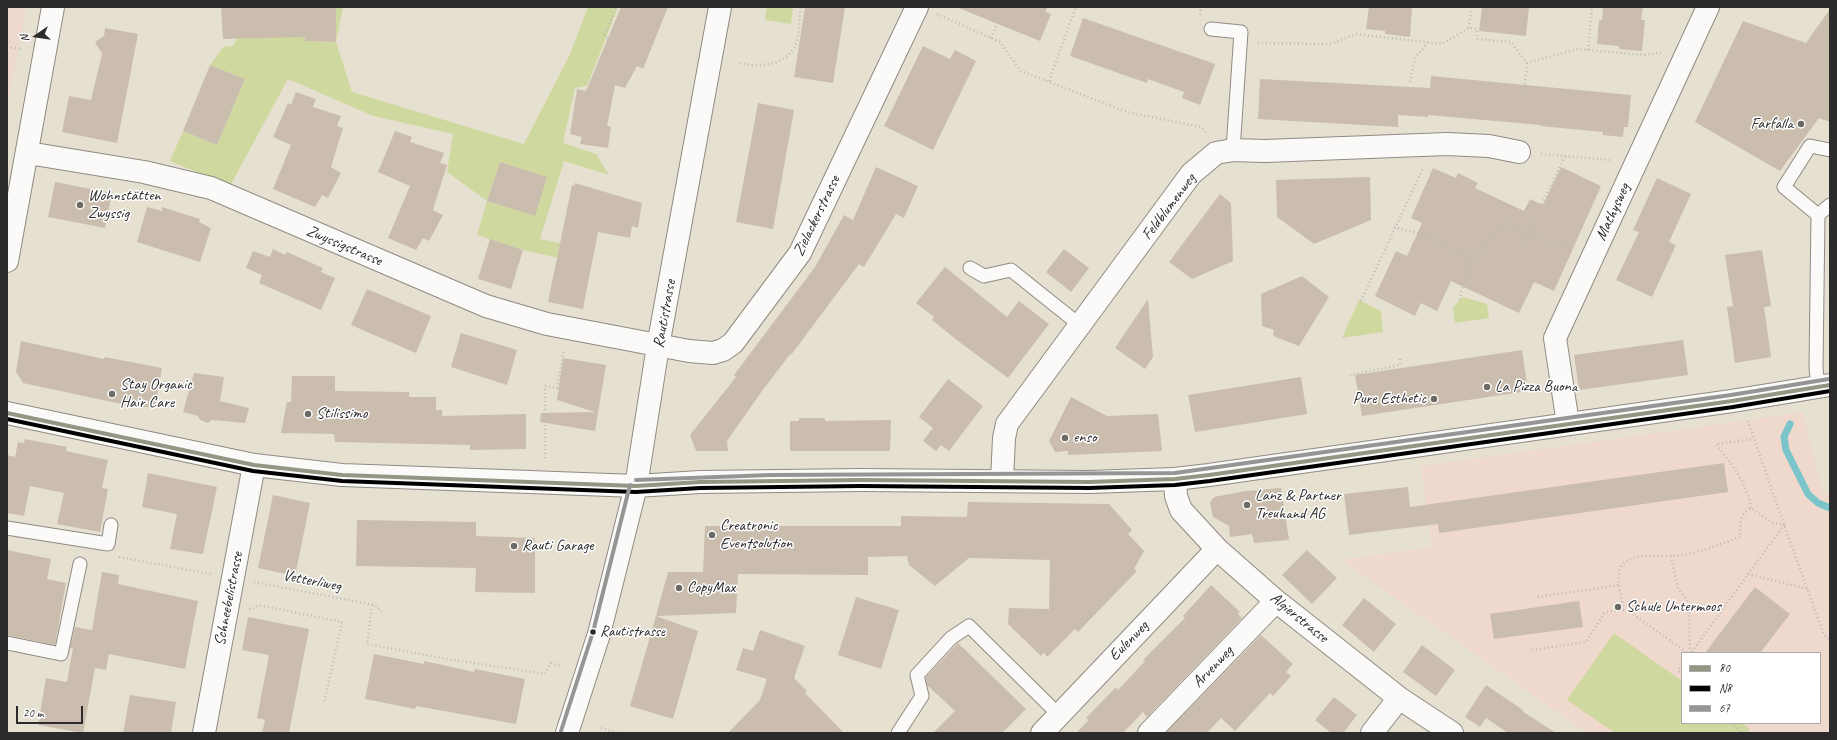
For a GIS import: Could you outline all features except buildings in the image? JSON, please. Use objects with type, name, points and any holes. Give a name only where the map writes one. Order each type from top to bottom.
[{"type":"street","points":[[7,261],[54,7]]},
{"type":"street","name":"Rautistrasse","points":[[567,733],[599,634],[636,486],[658,346],[720,7]]},
{"type":"street","name":"Mathysweg","points":[[1568,424],[1555,338],[1708,7]]},
{"type":"street","name":"Zielackerstrasse","points":[[658,346],[713,354],[733,344],[800,253],[925,10]]},
{"type":"street","name":"Feldblumenweg","points":[[1002,480],[1004,438],[1007,424],[1081,326],[1135,241],[1191,174],[1216,153],[1232,150],[1265,151],[1433,146],[1489,146],[1527,153]]},
{"type":"street","name":"Zwyssigstrasse","points":[[28,153],[144,172],[211,188],[486,306],[547,324],[658,346]]},
{"type":"street","points":[[7,413],[254,465],[342,475],[636,486],[700,482],[1002,480],[1089,482],[1175,479],[1568,424],[1824,386]]},
{"type":"street","name":"Schneebelistrasse","points":[[204,733],[254,465]]},
{"type":"street","name":"Algierstrasse","points":[[1175,479],[1176,496],[1181,510],[1216,550],[1276,601],[1399,698],[1452,733]]},
{"type":"street","name":"Eulenweg","points":[[1042,733],[1216,550]]},
{"type":"street","name":"Arvenweg","points":[[1149,733],[1276,601]]},
{"type":"street","points":[[1372,733],[1399,698]]},
{"type":"lane","points":[[1211,28],[1241,32],[1232,150]]},
{"type":"lane","points":[[1818,215],[1784,187],[1810,146],[1830,150]]},
{"type":"lane","points":[[1824,386],[1816,368],[1818,215],[1830,205]]},
{"type":"lane","points":[[970,268],[984,276],[1011,270],[1081,326]]},
{"type":"lane","points":[[7,528],[108,544],[111,525]]},
{"type":"lane","points":[[7,644],[61,654],[80,564]]},
{"type":"lane","points":[[898,733],[922,696],[917,675],[951,638],[969,626],[1059,715]]},
{"type":"path","points":[[608,38],[605,35],[616,7]]},
{"type":"path","points":[[740,63],[753,66],[767,65],[792,52],[797,43],[801,7]]},
{"type":"path","points":[[1049,81],[1076,7]]},
{"type":"path","points":[[1469,28],[1471,7]]},
{"type":"path","points":[[1588,50],[1592,7]]},
{"type":"path","points":[[925,10],[1000,42],[1021,71],[1127,112],[1201,127],[1210,135]]},
{"type":"path","points":[[991,38],[997,25]]},
{"type":"path","points":[[1280,44],[1331,44],[1356,34],[1442,44],[1469,28],[1477,29],[1477,39],[1511,42],[1527,63],[1524,92]]},
{"type":"path","points":[[1410,82],[1415,57],[1428,42]]},
{"type":"path","points":[[7,47],[25,50]]},
{"type":"path","points":[[1527,63],[1577,49],[1645,55],[1680,48],[1688,51]]},
{"type":"path","points":[[1361,301],[1394,226],[1433,146]]},
{"type":"path","points":[[1527,153],[1618,160]]},
{"type":"path","points":[[1542,204],[1565,156]]},
{"type":"path","points":[[1524,241],[1534,221]]},
{"type":"path","points":[[1460,300],[1462,283],[1472,260],[1479,248],[1504,223],[1529,232],[1549,242],[1594,254]]},
{"type":"path","points":[[1394,226],[1425,235],[1472,260]]},
{"type":"path","points":[[545,458],[545,386],[557,388],[565,346]]},
{"type":"path","points":[[1350,375],[1400,365],[1400,356]]},
{"type":"path","points":[[1747,416],[1784,525],[1824,635],[1830,640]]},
{"type":"path","points":[[1754,439],[1716,444],[1733,466],[1748,493],[1751,508],[1773,523],[1784,525]]},
{"type":"path","points":[[1624,610],[1619,574],[1621,566],[1640,556],[1671,556],[1708,549],[1741,536],[1739,525],[1746,510],[1751,508]]},
{"type":"path","points":[[1691,652],[1784,525]]},
{"type":"path","points":[[1671,556],[1678,588],[1689,602],[1690,652]]},
{"type":"path","points":[[1748,574],[1808,589]]},
{"type":"path","name":"Vetterliweg","points":[[252,582],[373,605]]},
{"type":"path","points":[[1538,597],[1620,585]]},
{"type":"path","points":[[245,609],[252,609],[259,605],[342,622],[324,702]]},
{"type":"path","points":[[383,613],[373,605],[367,644],[442,658],[545,674],[551,663],[561,666]]},
{"type":"path","points":[[1532,650],[1586,642],[1605,612],[1627,610],[1689,652]]},
{"type":"path","points":[[1732,724],[1744,733]]},
{"type":"path","points":[[600,728],[618,733]]},
{"type":"shaded area","points":[[7,7],[26,7],[7,108]]},
{"type":"shaded area","name":"Schule Untermoos","points":[[1802,412],[1823,493],[1830,495],[1830,733],[1587,733],[1341,560],[1432,547],[1421,466]]},
{"type":"green space","points":[[306,7],[305,41],[335,42],[336,7],[343,7],[336,42],[352,92],[524,144],[570,54],[588,7],[618,7],[587,86],[575,88],[563,143],[596,154],[609,175],[564,161],[540,239],[568,245],[559,258],[523,250],[477,235],[487,201],[447,172],[453,134],[373,116],[288,79],[230,186],[170,161],[183,131],[217,145],[245,79],[210,65],[223,47],[233,46],[238,38]],"holes":[[[500,162],[545,177],[534,215],[487,201]]]},
{"type":"green space","points":[[767,7],[793,7],[791,24],[765,20]]},
{"type":"green space","points":[[1463,297],[1487,304],[1489,318],[1455,323],[1453,307]]},
{"type":"green space","points":[[1359,300],[1381,311],[1383,332],[1342,338]]},
{"type":"green space","points":[[1614,633],[1681,680],[1681,724],[1743,724],[1750,729],[1746,733],[1615,733],[1567,700]]},
{"type":"waterway","points":[[1790,424],[1784,437],[1786,450],[1808,494],[1818,503],[1830,508]]},
{"type":"transit line","name":"67","points":[[636,480],[771,475],[1175,473],[1731,395],[1829,379]]},
{"type":"transit line","name":"80","points":[[7,413],[254,465],[342,475],[636,486],[700,482],[861,480],[1089,482],[1175,479],[1209,475],[1732,401],[1830,385]]},
{"type":"transit line","name":"N8","points":[[7,419],[253,471],[342,481],[636,492],[700,488],[861,486],[1089,488],[1175,485],[1210,481],[1733,407],[1830,391]]},
{"type":"transit line","name":"67","points":[[561,731],[593,632],[630,485]]},
{"type":"place","name":"Farfalla","points":[[1801,124]]},
{"type":"place","name":"Wohnstätten Zwyssig","points":[[80,205]]},
{"type":"place","name":"La Pizza Buona","points":[[1487,387]]},
{"type":"place","name":"Stay Organic Hair Care","points":[[112,394]]},
{"type":"place","name":"Pure Esthetic","points":[[1434,399]]},
{"type":"place","name":"Stilissimo","points":[[308,414]]},
{"type":"place","name":"enso","points":[[1065,438]]},
{"type":"place","name":"Lanz & Partner Treuhand AG","points":[[1247,505]]},
{"type":"place","name":"Creatronic Eventsolution","points":[[712,535]]},
{"type":"place","name":"Rauti Garage","points":[[514,546]]},
{"type":"place","name":"CopyMax","points":[[679,588]]},
{"type":"place","name":"Schule Untermoos","points":[[1618,607]]},
{"type":"place","name":"Rautistrasse","points":[[593,632]]}]
